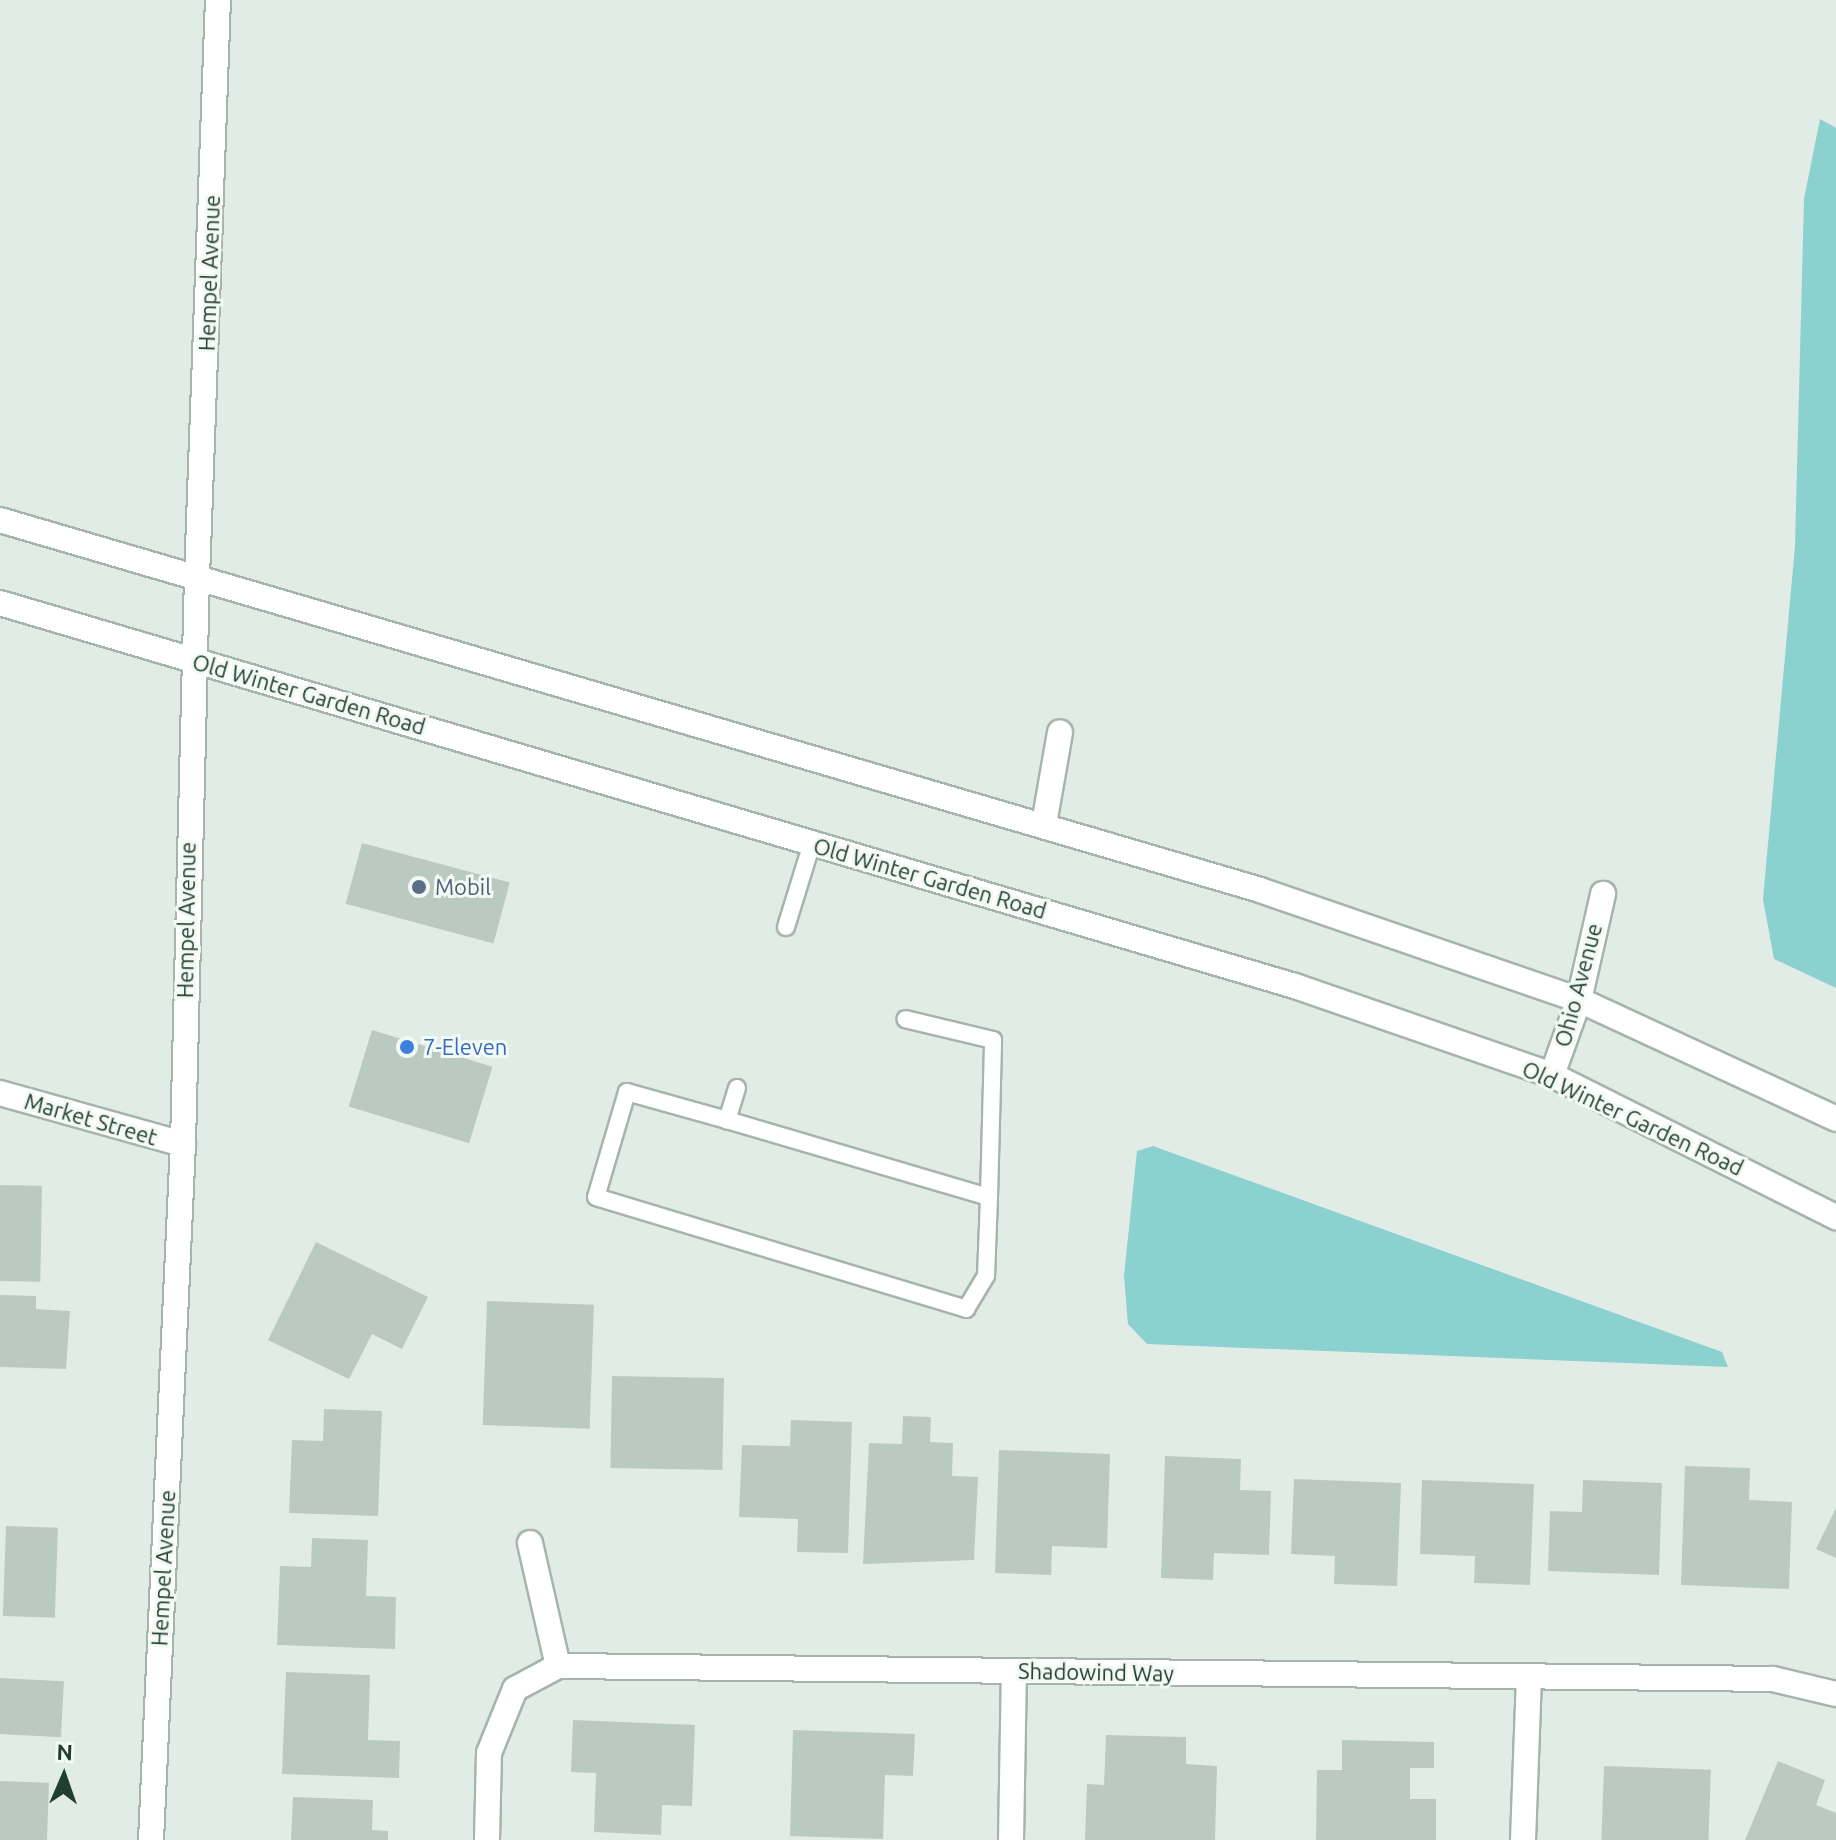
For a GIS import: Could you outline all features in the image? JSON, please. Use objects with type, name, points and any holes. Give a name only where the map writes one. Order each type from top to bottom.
[{"type":"street","name":"Hempel Avenue","points":[[151,1840],[183,1144],[192,659],[218,0]]},
{"type":"street","points":[[0,520],[1044,824],[1579,1000],[1836,1119]]},
{"type":"street","name":"Old Winter Garden Road","points":[[0,603],[1295,986],[1552,1075],[1836,1217]]},
{"type":"street","points":[[1044,824],[1060,732]]},
{"type":"street","name":"Ohio Avenue","points":[[1552,1075],[1579,1000],[1603,894]]},
{"type":"street","name":"Market Street","points":[[0,1093],[183,1144]]},
{"type":"street","points":[[530,1543],[558,1666]]},
{"type":"street","name":"Shadowind Way","points":[[487,1840],[489,1753],[515,1689],[558,1666],[1773,1679],[1836,1694]]},
{"type":"street","points":[[1011,1840],[1014,1671]]},
{"type":"street","points":[[1523,1840],[1529,1676]]},
{"type":"lane","points":[[786,927],[812,843]]},
{"type":"lane","points":[[905,1019],[993,1040],[989,1197],[986,1276],[966,1309],[596,1197],[627,1092],[989,1197]]},
{"type":"lane","points":[[727,1120],[737,1088]]},
{"type":"water","points":[[1820,119],[1836,128],[1836,988],[1774,959],[1763,899],[1795,546],[1804,199]]},
{"type":"water","points":[[1153,1146],[1722,1352],[1728,1367],[1147,1344],[1128,1324],[1124,1276],[1137,1151]]},
{"type":"building","points":[[362,843],[510,883],[493,943],[346,904]]},
{"type":"building","points":[[372,1030],[492,1067],[469,1143],[349,1107]]},
{"type":"building","points":[[0,1185],[42,1186],[40,1282],[0,1281]]},
{"type":"building","points":[[316,1242],[428,1297],[402,1349],[372,1334],[349,1379],[268,1340]]},
{"type":"building","points":[[0,1295],[36,1296],[36,1309],[70,1311],[66,1369],[0,1367]]},
{"type":"building","points":[[487,1301],[594,1305],[590,1429],[483,1425]]},
{"type":"building","points":[[612,1376],[724,1378],[722,1470],[610,1468]]},
{"type":"building","points":[[324,1409],[382,1411],[378,1516],[289,1513],[292,1440],[323,1441]]},
{"type":"building","points":[[903,1416],[931,1417],[930,1442],[953,1443],[952,1476],[978,1477],[974,1560],[863,1564],[869,1443],[902,1444]]},
{"type":"building","points":[[791,1420],[852,1422],[848,1553],[797,1552],[798,1519],[739,1517],[742,1445],[790,1446]]},
{"type":"building","points":[[999,1450],[1110,1454],[1107,1548],[1052,1546],[1051,1575],[995,1573]]},
{"type":"building","points":[[1165,1456],[1241,1459],[1240,1490],[1271,1491],[1269,1555],[1214,1553],[1213,1580],[1161,1578]]},
{"type":"building","points":[[1685,1466],[1750,1468],[1749,1500],[1792,1502],[1789,1589],[1681,1585]]},
{"type":"building","points":[[1294,1479],[1401,1483],[1397,1586],[1334,1584],[1335,1556],[1291,1554]]},
{"type":"building","points":[[1422,1480],[1534,1484],[1530,1585],[1474,1583],[1475,1556],[1420,1554]]},
{"type":"building","points":[[1583,1480],[1662,1483],[1659,1575],[1548,1571],[1550,1511],[1582,1512]]},
{"type":"building","points":[[1836,1508],[1836,1558],[1816,1549]]},
{"type":"building","points":[[6,1526],[58,1528],[55,1618],[3,1616]]},
{"type":"building","points":[[312,1538],[368,1540],[366,1596],[396,1597],[395,1649],[277,1645],[280,1566],[311,1567]]},
{"type":"building","points":[[286,1672],[370,1675],[368,1740],[400,1741],[399,1778],[282,1774]]},
{"type":"building","points":[[0,1678],[64,1681],[61,1737],[0,1734]]},
{"type":"building","points":[[573,1720],[695,1725],[692,1806],[662,1805],[661,1835],[594,1832],[596,1773],[571,1772]]},
{"type":"building","points":[[793,1730],[915,1734],[913,1776],[885,1775],[883,1839],[790,1836]]},
{"type":"building","points":[[1106,1735],[1186,1737],[1186,1764],[1217,1766],[1215,1840],[1085,1840],[1087,1784],[1104,1785]]},
{"type":"building","points":[[1342,1740],[1434,1742],[1434,1768],[1410,1768],[1410,1799],[1436,1799],[1436,1840],[1316,1840],[1317,1770],[1342,1770]]},
{"type":"building","points":[[1778,1761],[1825,1780],[1816,1805],[1836,1813],[1836,1840],[1745,1840]]},
{"type":"building","points":[[1604,1766],[1711,1770],[1708,1840],[1601,1840]]},
{"type":"building","points":[[0,1781],[49,1783],[47,1840],[0,1840]]},
{"type":"building","points":[[293,1797],[373,1800],[372,1830],[388,1831],[388,1840],[291,1840]]},
{"type":"place","name":"Mobil","points":[[419,887]]},
{"type":"place","name":"7-Eleven","points":[[407,1047]]}]
